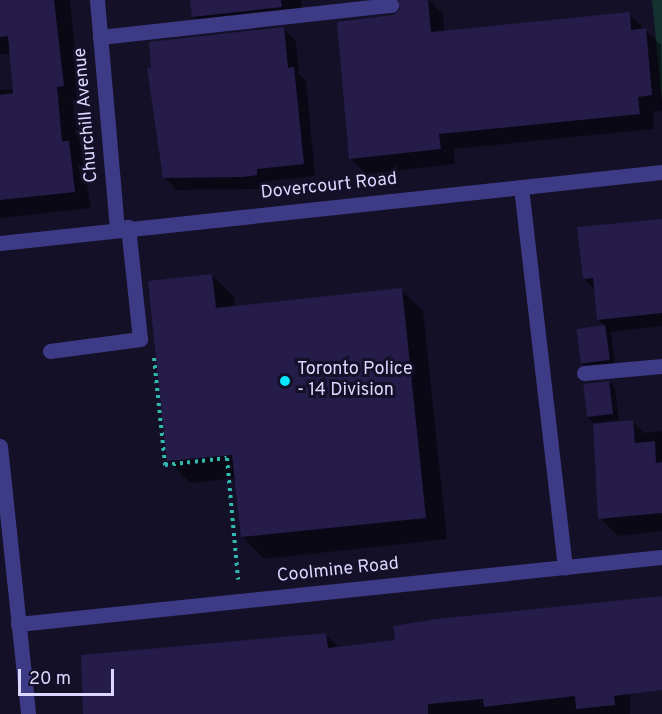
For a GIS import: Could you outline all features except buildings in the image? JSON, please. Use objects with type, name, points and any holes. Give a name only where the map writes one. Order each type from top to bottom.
[{"type":"street","name":"Churchill Avenue","points":[[50,351],[140,339],[122,227],[97,0]]},
{"type":"street","points":[[100,37],[348,5],[391,5]]},
{"type":"street","name":"Dovercourt Road","points":[[0,243],[122,227],[662,172]]},
{"type":"street","points":[[521,187],[565,567]]},
{"type":"street","points":[[584,373],[662,366]]},
{"type":"street","points":[[0,446],[28,714]]},
{"type":"street","name":"Coolmine Road","points":[[18,624],[662,557]]},
{"type":"path","points":[[153,347],[165,465],[228,458],[238,583]]},
{"type":"green space","points":[[652,0],[662,0],[662,102]]},
{"type":"place","name":"Toronto Police - 14 Division","points":[[285,381]]}]
